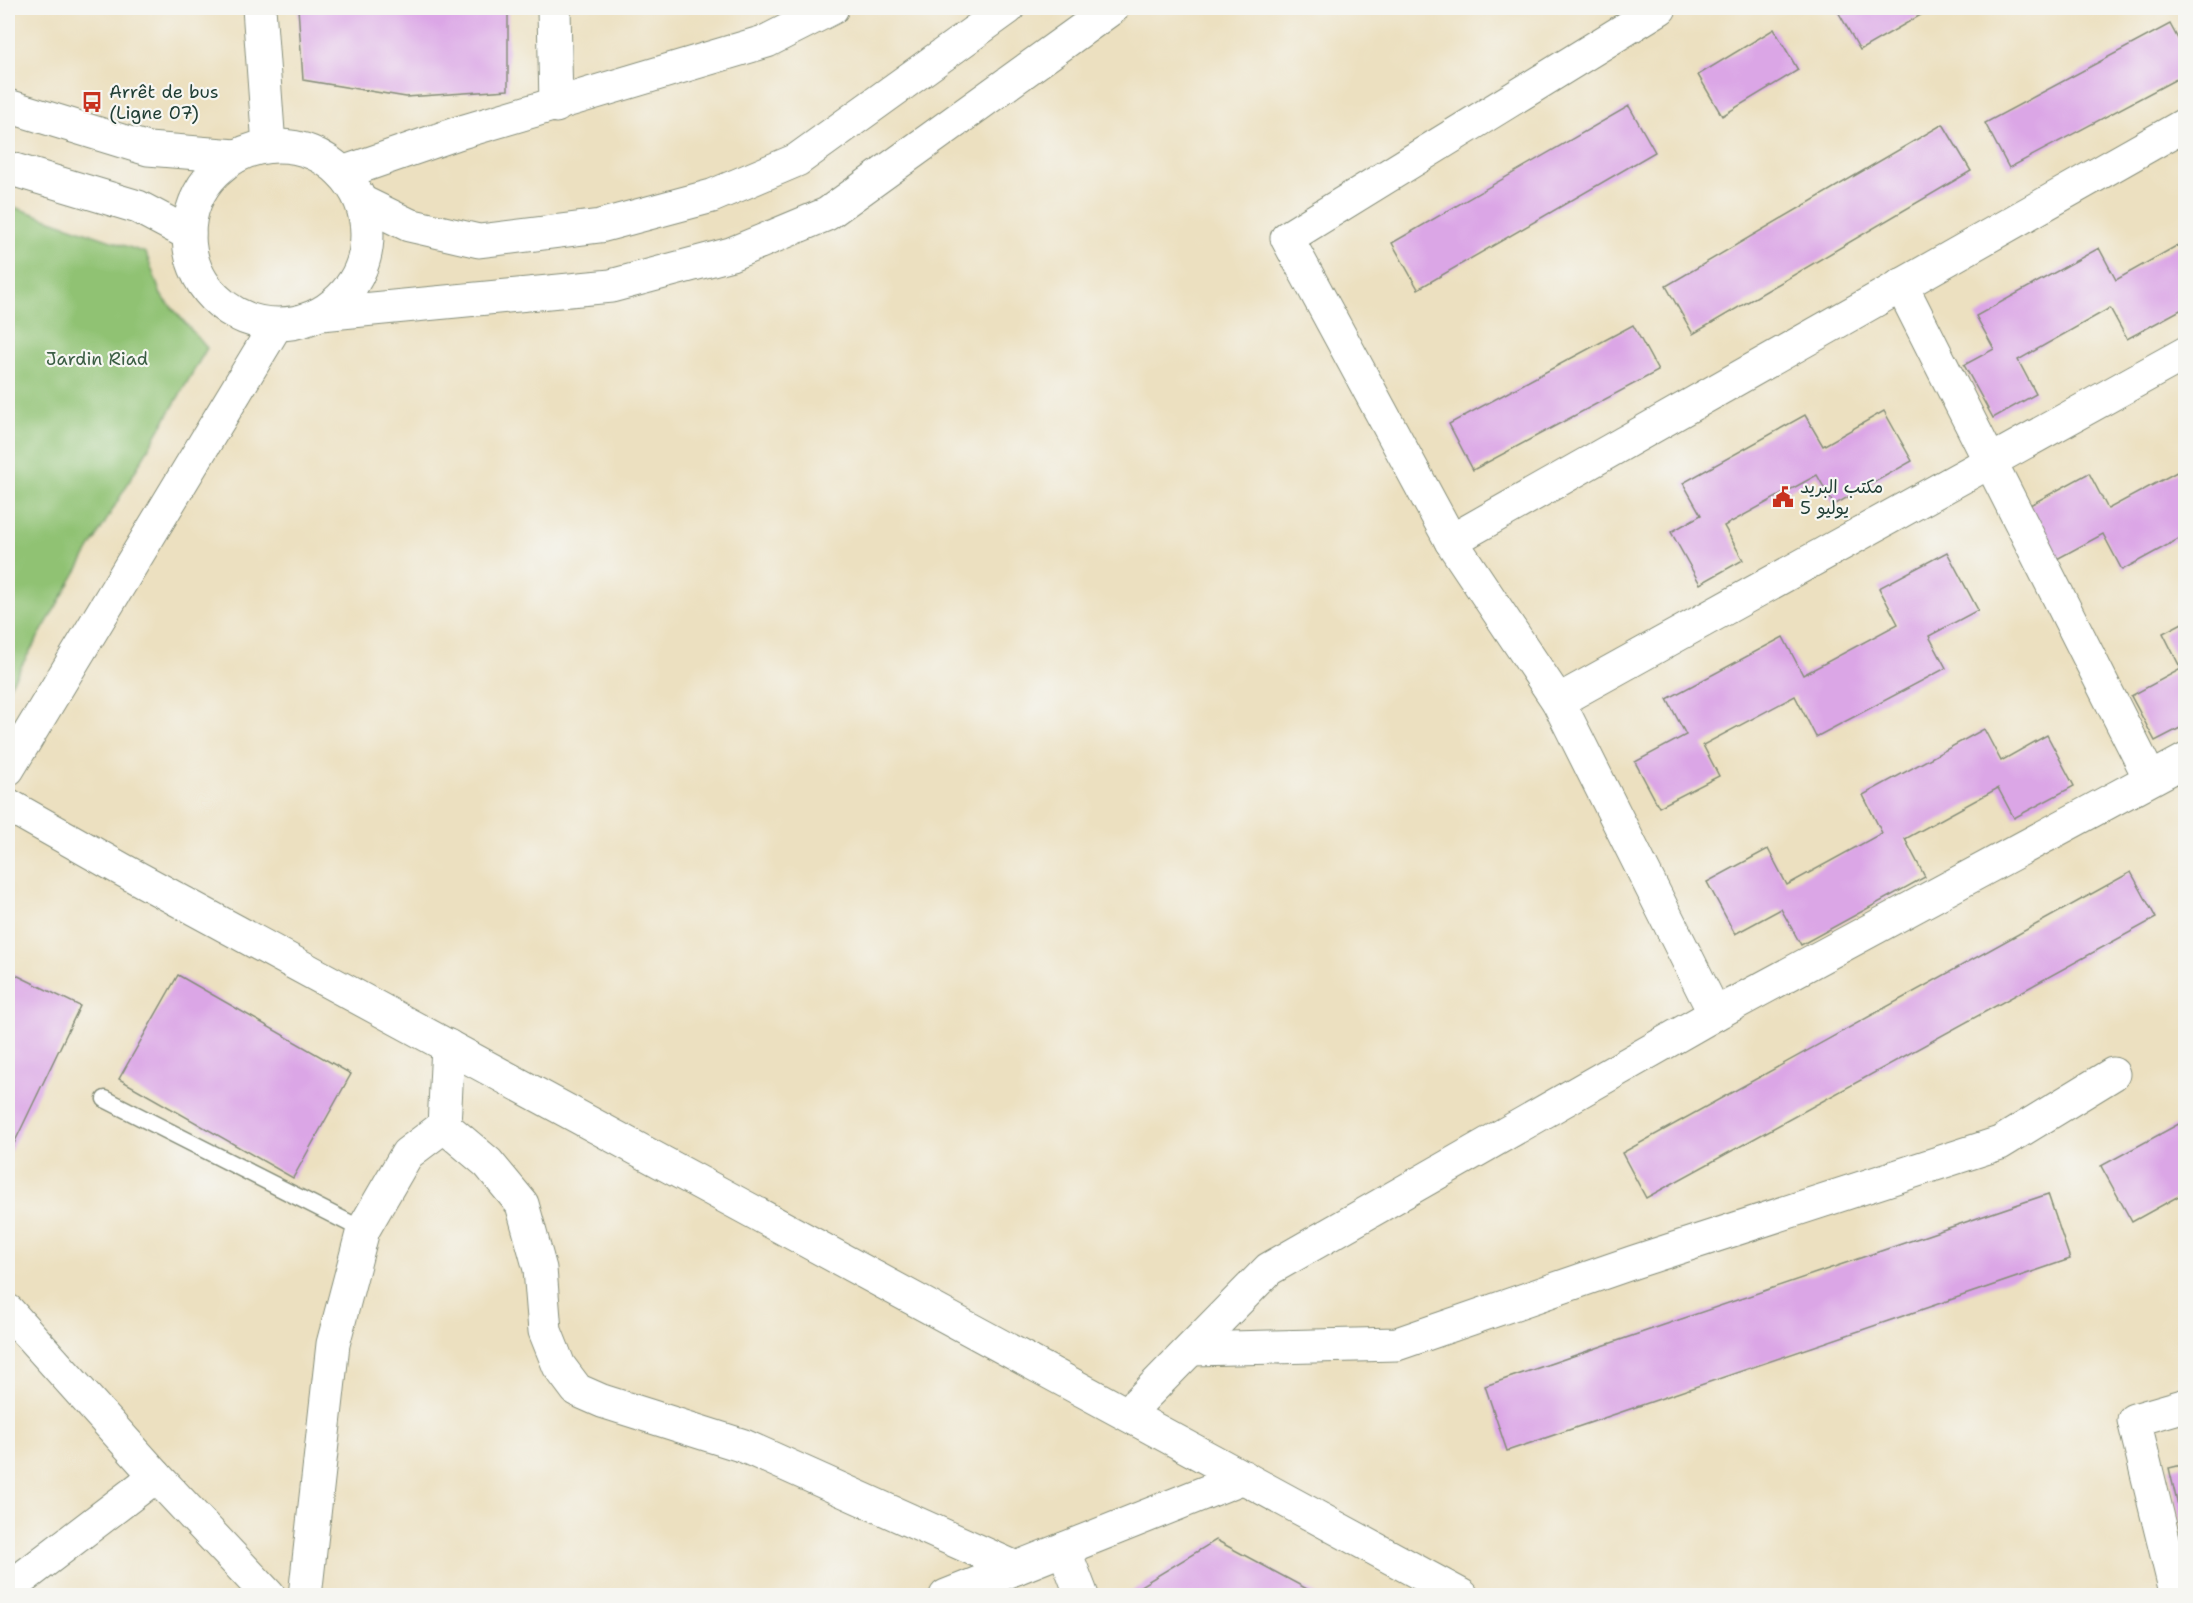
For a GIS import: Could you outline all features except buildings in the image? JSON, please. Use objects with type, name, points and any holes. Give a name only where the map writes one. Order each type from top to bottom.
[{"type":"street","points":[[259,8],[269,146]]},
{"type":"street","points":[[554,8],[556,106]]},
{"type":"street","points":[[342,172],[458,133],[556,106],[767,41],[832,8]]},
{"type":"street","points":[[362,202],[410,225],[479,241],[600,226],[712,196],[797,160],[1008,8]]},
{"type":"street","points":[[321,314],[342,298],[357,277],[366,253],[367,227],[362,202],[342,172],[313,153],[296,147],[269,146],[236,156],[216,170],[202,189],[192,210],[189,234],[193,261],[205,286],[224,306],[249,320],[276,325],[300,322],[321,314],[611,286],[731,254],[827,214],[1112,8]]},
{"type":"street","points":[[1660,8],[1287,238],[1451,541],[1558,700],[1714,1014]]},
{"type":"street","points":[[8,106],[148,149],[236,156]]},
{"type":"street","points":[[1451,541],[2186,124]]},
{"type":"street","points":[[8,168],[138,207],[189,234]]},
{"type":"street","points":[[1900,285],[2150,778]]},
{"type":"street","points":[[8,769],[276,325]]},
{"type":"street","points":[[1558,700],[2186,353]]},
{"type":"street","points":[[1127,1414],[1269,1269],[1714,1014],[2186,760]]},
{"type":"street","points":[[8,805],[121,869],[1462,1596]]},
{"type":"street","points":[[444,1126],[448,1046]]},
{"type":"street","points":[[1192,1349],[1397,1344],[1634,1262],[2000,1143],[2113,1074]]},
{"type":"street","points":[[305,1596],[333,1344],[363,1230],[407,1154],[444,1126]]},
{"type":"street","points":[[444,1126],[488,1163],[522,1204],[540,1269],[545,1331],[559,1366],[577,1390],[602,1401],[744,1446],[1016,1568]]},
{"type":"street","points":[[8,1311],[156,1476],[269,1596]]},
{"type":"street","points":[[2177,1596],[2134,1420],[2186,1405]]},
{"type":"street","points":[[8,1589],[156,1476]]},
{"type":"street","points":[[946,1596],[1244,1478]]},
{"type":"street","points":[[1064,1549],[1082,1596]]},
{"type":"lane","points":[[105,1099],[363,1230]]},
{"type":"green space","name":"Jardin Riad","points":[[8,205],[146,253],[161,295],[207,348],[8,689]]},
{"type":"place","name":"Arrêt de bus (Ligne 07)","points":[[92,102]]},
{"type":"place","name":"مكتب البريد 5 يوليو","points":[[1783,497]]}]
